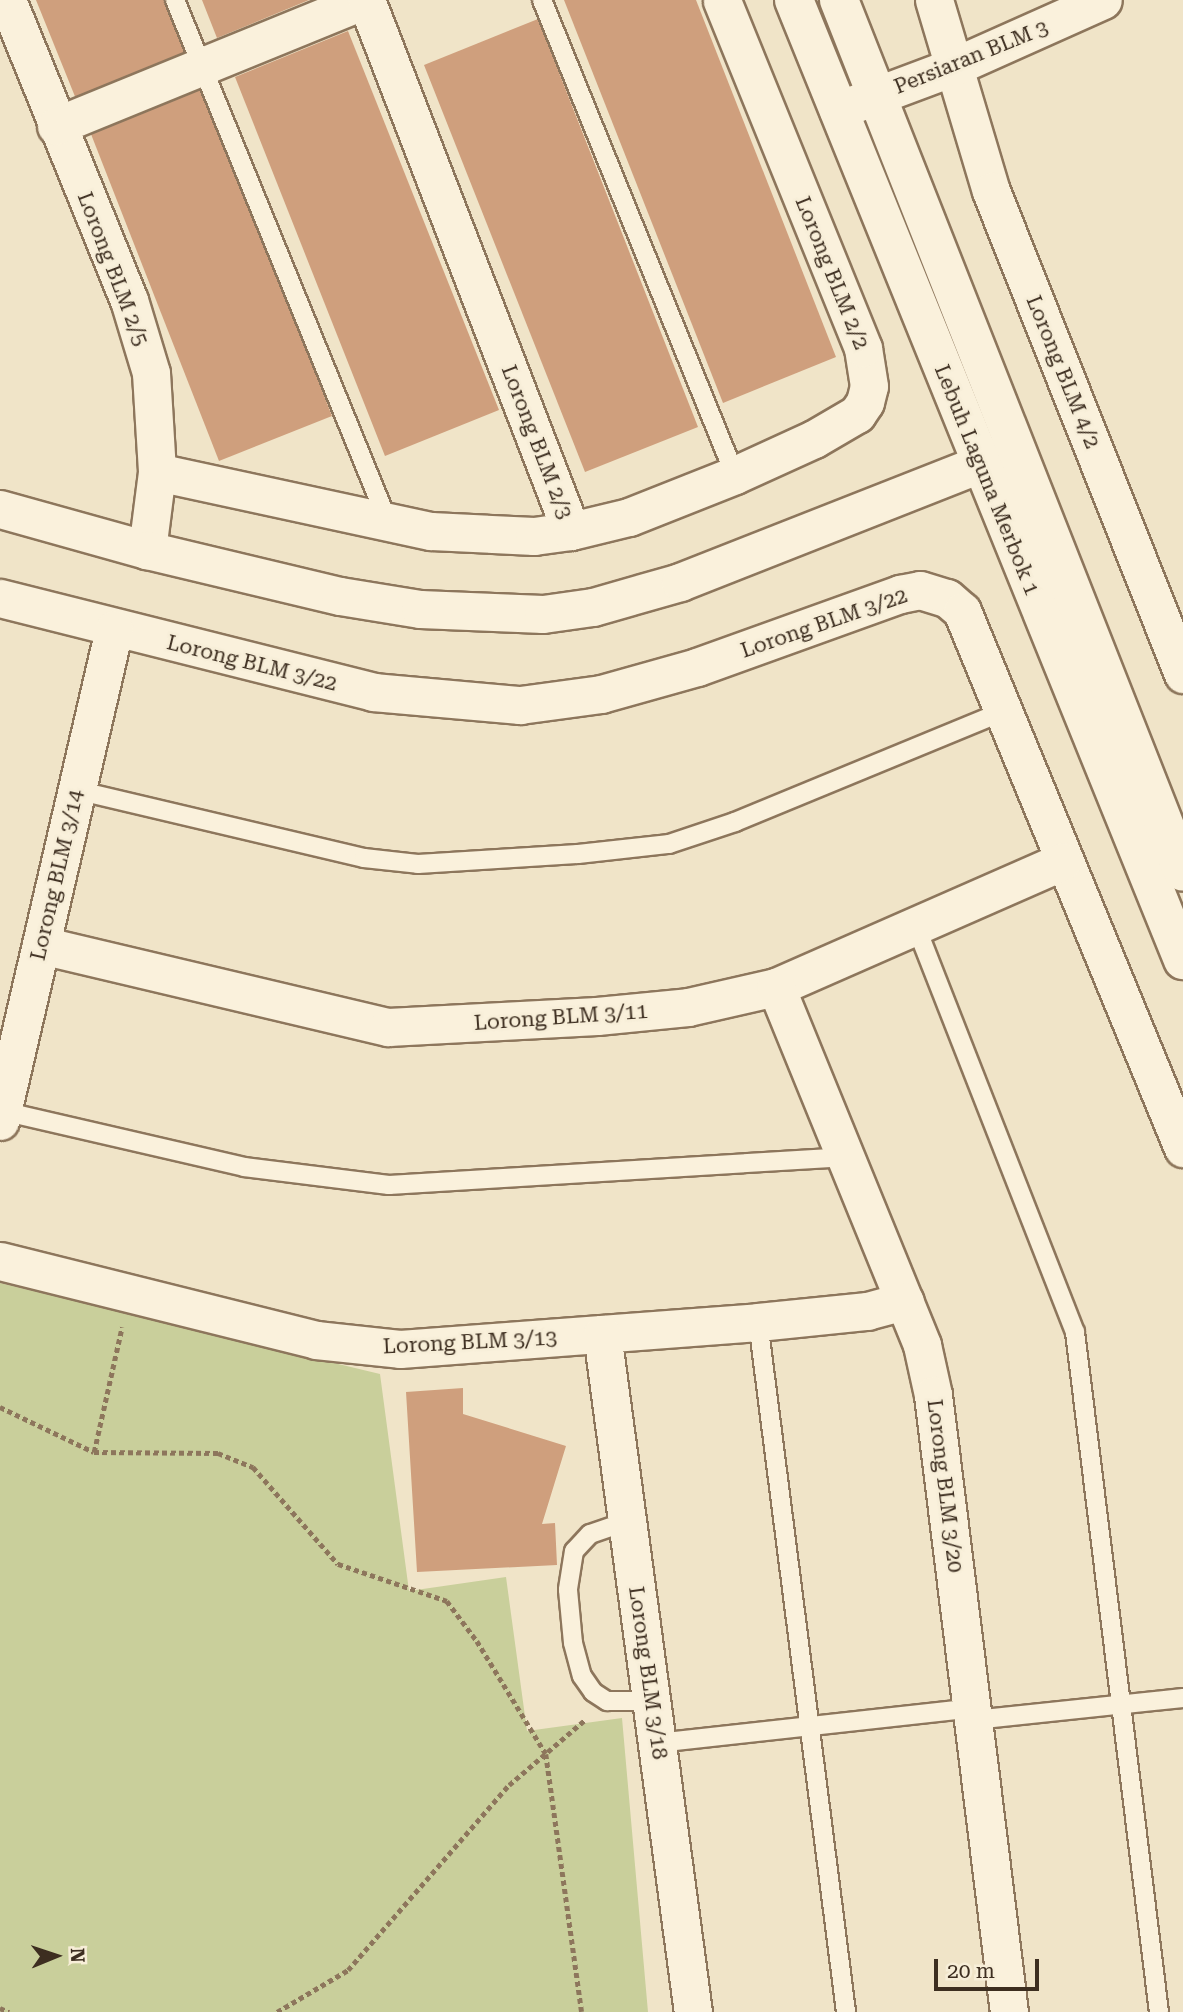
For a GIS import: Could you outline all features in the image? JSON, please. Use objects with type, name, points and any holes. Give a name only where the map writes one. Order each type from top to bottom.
[{"type":"street","name":"Lorong BLM 2/5","points":[[6,0],[140,333],[152,386],[157,472],[148,551]]},
{"type":"street","points":[[56,126],[365,0]]},
{"type":"street","name":"Lorong BLM 2/3","points":[[157,472],[388,522],[476,535],[534,536],[570,531],[365,0]]},
{"type":"street","name":"Lorong BLM 2/2","points":[[570,531],[629,517],[735,475],[857,414],[869,386],[863,348],[722,0]]},
{"type":"street","name":"Lebuh Laguna Merbok 1","points":[[794,0],[1183,960]]},
{"type":"street","name":"Lebuh Laguna Merbok 1","points":[[839,0],[1183,872]]},
{"type":"street","name":"Lorong BLM 4/2","points":[[934,0],[990,191],[1183,674]]},
{"type":"street","name":"Persiaran BLM 3","points":[[838,110],[953,67],[1103,0]]},
{"type":"street","points":[[0,509],[148,551],[340,596],[420,610],[543,614],[593,607],[680,582],[1015,450]]},
{"type":"street","name":"Lorong BLM 3/22","points":[[0,598],[114,629],[373,692],[520,705],[601,694],[697,667],[920,590],[947,598],[962,611],[1183,1148]]},
{"type":"street","name":"Lorong BLM 3/14","points":[[1,1116],[114,629]]},
{"type":"street","name":"Lorong BLM 3/11","points":[[41,945],[388,1027],[597,1016],[688,1007],[776,987],[917,929],[1063,861]]},
{"type":"street","name":"Lorong BLM 3/20","points":[[776,987],[843,1157],[905,1301],[933,1395],[1009,2012]]},
{"type":"street","name":"Lorong BLM 3/13","points":[[0,1261],[316,1340],[365,1347],[438,1348],[758,1322],[867,1311],[905,1301]]},
{"type":"street","name":"Lorong BLM 3/18","points":[[602,1334],[693,2012]]},
{"type":"lane","points":[[175,0],[388,522]]},
{"type":"lane","points":[[542,0],[735,475]]},
{"type":"lane","points":[[76,790],[364,858],[418,864],[578,854],[669,844],[735,822],[1002,712]]},
{"type":"lane","points":[[917,929],[1075,1332],[1159,2012]]},
{"type":"lane","points":[[1,1116],[244,1167],[389,1185],[843,1157]]},
{"type":"lane","points":[[758,1322],[846,2012]]},
{"type":"lane","points":[[628,1521],[590,1534],[574,1551],[568,1590],[582,1676],[593,1692],[607,1701],[652,1701]]},
{"type":"lane","points":[[657,1743],[811,1723],[1119,1705],[1183,1698]]},
{"type":"path","points":[[94,1452],[129,1293]]},
{"type":"path","points":[[0,1407],[94,1452],[218,1453],[253,1467],[338,1564],[447,1601],[477,1641],[546,1754],[582,2012]]},
{"type":"path","points":[[276,2012],[348,1970],[509,1785],[607,1701]]},
{"type":"path","points":[[0,2008],[9,2012]]},
{"type":"green space","points":[[0,1283],[380,1374],[409,1591],[506,1577],[527,1731],[622,1718],[648,2012],[0,2012]]},
{"type":"building","points":[[36,0],[168,0],[189,54],[76,99]]},
{"type":"building","points":[[202,0],[309,0],[217,38]]},
{"type":"building","points":[[564,0],[696,0],[836,357],[723,403]]},
{"type":"building","points":[[538,19],[698,427],[585,472],[424,65]]},
{"type":"building","points":[[348,31],[499,410],[385,456],[235,77]]},
{"type":"building","points":[[202,83],[332,416],[219,461],[89,129]]},
{"type":"building","points":[[463,1388],[463,1414],[566,1446],[542,1524],[555,1523],[557,1565],[417,1572],[406,1392]]}]
